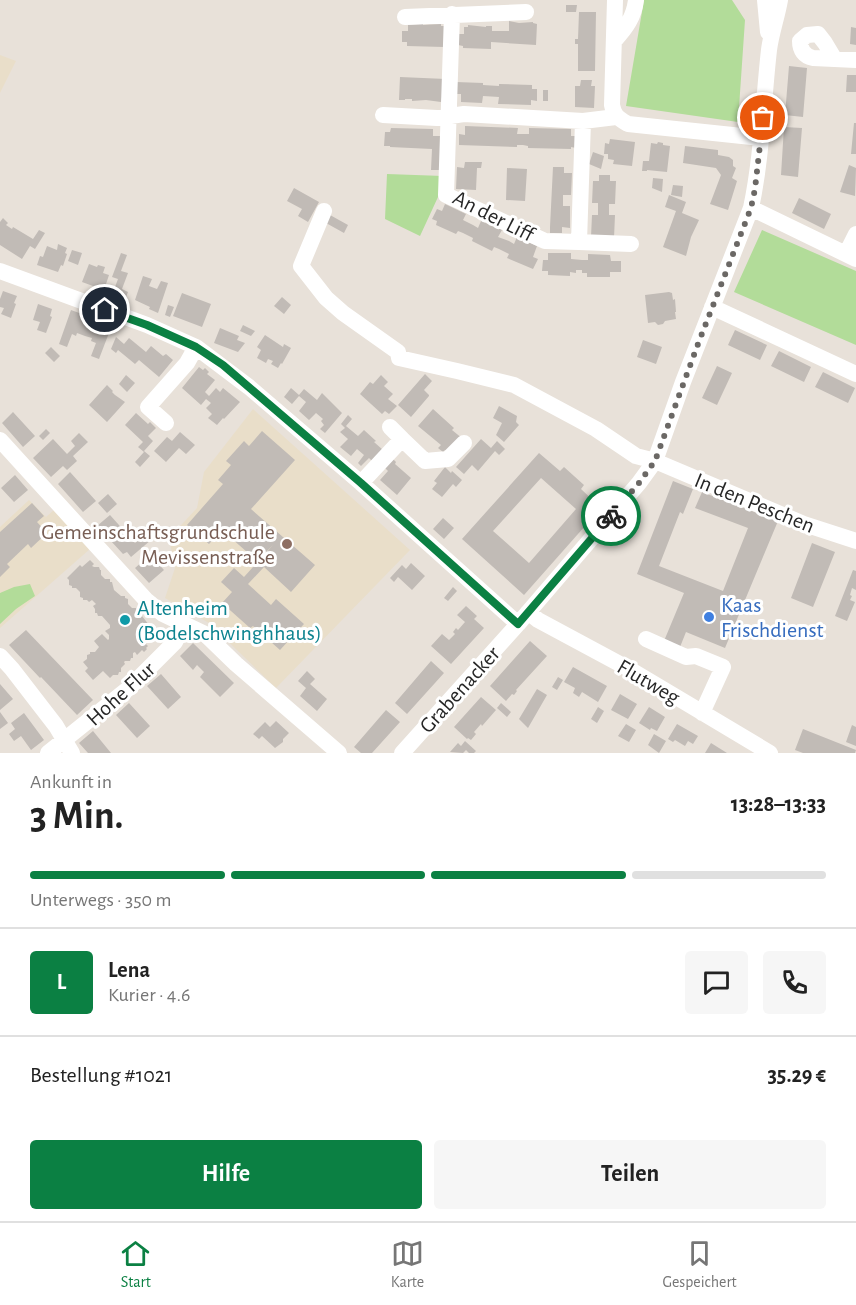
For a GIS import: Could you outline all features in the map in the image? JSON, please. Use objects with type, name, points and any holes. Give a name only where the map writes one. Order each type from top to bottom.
[{"type":"street","points":[[615,0],[612,105],[616,117],[628,124],[761,138]]},
{"type":"street","points":[[615,40],[627,27],[634,13],[636,0]]},
{"type":"street","points":[[765,0],[770,48]]},
{"type":"street","points":[[770,48],[780,0]]},
{"type":"street","points":[[405,16],[526,12]]},
{"type":"street","name":"An der Liff","points":[[452,14],[446,195],[545,241],[631,244]]},
{"type":"street","name":"Grabenacker","points":[[402,753],[523,618],[639,483],[655,461],[751,208],[770,48]]},
{"type":"street","points":[[834,58],[856,60]]},
{"type":"street","points":[[383,115],[450,117],[464,114],[583,121],[616,117]]},
{"type":"street","points":[[579,242],[583,121]]},
{"type":"street","points":[[751,208],[851,256],[856,234]]},
{"type":"street","name":"In den Peschen","points":[[324,211],[301,266],[326,298],[344,314],[398,352],[399,358],[514,385],[596,429],[636,456],[655,461],[804,525],[856,541]]},
{"type":"street","name":"Flutweg","points":[[0,271],[147,325],[196,347],[249,387],[523,618],[538,620],[631,670],[770,753]]},
{"type":"street","points":[[712,307],[856,374]]},
{"type":"street","points":[[166,423],[145,404],[187,363],[196,347]]},
{"type":"street","points":[[361,483],[396,433],[425,461],[448,459],[464,443]]},
{"type":"street","points":[[0,440],[146,600],[163,614],[205,634],[236,664],[339,753]]},
{"type":"street","name":"Hohe Flur","points":[[48,753],[68,747],[175,642],[183,625]]},
{"type":"street","points":[[646,639],[687,657],[696,656],[723,667],[702,713]]},
{"type":"street","points":[[0,656],[56,726],[68,747]]},
{"type":"shaded area","points":[[0,55],[16,61],[0,93]]},
{"type":"shaded area","name":"Gemeinschaftsgrundschule Mevissenstraße","points":[[253,409],[410,550],[276,688],[209,623],[165,598],[175,568],[169,538],[197,508],[204,472]]},
{"type":"shaded area","points":[[29,500],[46,517],[55,509],[90,549],[0,628],[0,527]]},
{"type":"green space","points":[[644,0],[732,0],[745,20],[738,122],[626,106]]},
{"type":"green space","points":[[387,174],[443,176],[438,197],[420,236],[385,219]]},
{"type":"green space","points":[[762,230],[856,271],[856,345],[734,292]]},
{"type":"green space","points":[[30,584],[35,596],[0,624],[0,593]]},
{"type":"building","points":[[566,5],[577,5],[576,12],[566,12]]},
{"type":"building","points":[[579,12],[596,12],[595,71],[578,71],[578,44],[575,44],[575,39],[578,39]]},
{"type":"building","points":[[509,21],[537,24],[536,45],[491,42],[491,49],[463,48],[458,45],[458,34],[464,34],[464,27],[468,25],[492,26],[492,31],[509,31]]},
{"type":"building","points":[[408,25],[445,26],[444,47],[407,46],[407,42],[402,42],[402,31],[408,31]]},
{"type":"building","points":[[851,27],[856,28],[856,45],[850,44]]},
{"type":"building","points":[[789,66],[807,68],[803,117],[785,115]]},
{"type":"building","points":[[847,75],[856,75],[856,92],[846,92]]},
{"type":"building","points":[[400,77],[446,79],[441,102],[399,100]]},
{"type":"building","points":[[581,80],[592,80],[591,86],[595,86],[594,108],[575,107],[575,86],[580,86]]},
{"type":"building","points":[[456,82],[499,86],[499,84],[532,85],[532,89],[537,89],[537,101],[531,100],[531,105],[498,104],[499,97],[483,96],[482,103],[461,102],[461,94],[456,94]]},
{"type":"building","points":[[543,90],[548,90],[548,101],[543,101]]},
{"type":"building","points":[[854,123],[856,123],[856,154],[851,154]]},
{"type":"building","points":[[465,126],[518,128],[517,134],[529,134],[529,128],[571,129],[571,136],[577,136],[576,148],[459,145],[459,134],[465,135]]},
{"type":"building","points":[[784,127],[802,128],[798,177],[781,175]]},
{"type":"building","points":[[391,128],[433,129],[433,136],[444,136],[442,170],[431,170],[432,149],[384,146],[385,132],[390,132]]},
{"type":"building","points":[[610,139],[635,142],[632,166],[613,164],[614,160],[608,159],[608,154],[604,154],[605,143],[609,144]]},
{"type":"building","points":[[658,142],[670,146],[667,172],[642,171],[643,161],[649,161],[651,143],[657,144]]},
{"type":"building","points":[[685,146],[718,150],[718,155],[733,160],[733,166],[736,168],[732,178],[737,181],[728,210],[710,204],[721,175],[716,168],[683,163]]},
{"type":"building","points":[[593,152],[604,156],[601,169],[589,164]]},
{"type":"building","points":[[465,162],[482,162],[481,168],[477,168],[476,190],[456,189],[457,167],[464,168]]},
{"type":"building","points":[[849,165],[856,168],[855,196],[840,192]]},
{"type":"building","points":[[553,167],[564,167],[564,173],[572,173],[571,195],[563,195],[563,206],[570,206],[570,228],[562,227],[562,233],[550,233]]},
{"type":"building","points":[[507,168],[527,169],[525,201],[506,200]]},
{"type":"building","points":[[599,175],[610,175],[610,181],[616,181],[615,204],[609,204],[609,215],[615,215],[614,238],[591,237],[592,215],[598,215],[598,203],[592,203],[593,181],[599,181]]},
{"type":"building","points":[[653,178],[663,179],[662,192],[652,188]]},
{"type":"building","points":[[673,185],[683,186],[682,197],[671,195]]},
{"type":"building","points":[[294,188],[319,202],[308,222],[298,216],[302,209],[287,201]]},
{"type":"building","points":[[669,195],[686,202],[682,213],[699,220],[686,256],[663,247],[676,211],[665,207]]},
{"type":"building","points":[[799,198],[831,214],[824,229],[792,213]]},
{"type":"building","points":[[445,204],[466,214],[463,220],[478,228],[481,221],[502,230],[498,237],[514,244],[517,237],[537,246],[533,257],[538,259],[533,269],[507,258],[509,254],[499,249],[494,247],[492,251],[472,241],[473,238],[463,233],[458,231],[456,234],[436,225],[437,221],[432,219],[437,209],[442,211]]},
{"type":"building","points":[[330,215],[348,225],[344,233],[326,223]]},
{"type":"building","points":[[3,218],[8,223],[6,225],[33,239],[39,230],[45,233],[35,249],[30,246],[22,259],[0,245],[0,222]]},
{"type":"building","points":[[58,244],[67,248],[65,253],[67,254],[58,272],[37,265],[47,246],[57,250]]},
{"type":"building","points":[[72,250],[82,253],[78,265],[68,261]]},
{"type":"building","points":[[121,253],[127,255],[121,271],[128,273],[122,289],[128,292],[122,307],[109,303],[118,279],[112,277]]},
{"type":"building","points":[[548,253],[571,253],[571,259],[582,260],[588,260],[588,254],[610,255],[611,261],[621,261],[621,272],[610,272],[610,277],[587,277],[587,273],[582,273],[582,270],[576,270],[576,273],[570,272],[570,276],[548,275],[548,271],[542,271],[543,260],[548,260]]},
{"type":"building","points":[[89,264],[105,267],[103,273],[109,275],[104,290],[82,282]]},
{"type":"building","points":[[143,276],[152,279],[149,286],[157,289],[161,281],[168,283],[158,313],[135,300]]},
{"type":"building","points":[[3,291],[17,296],[11,318],[1,314],[4,308],[0,307]]},
{"type":"building","points":[[182,293],[211,304],[202,327],[173,316]]},
{"type":"building","points":[[672,293],[673,300],[675,299],[676,319],[658,325],[655,322],[648,323],[645,295]]},
{"type":"building","points":[[282,297],[291,305],[284,314],[274,306]]},
{"type":"building","points":[[38,304],[52,309],[50,316],[52,317],[46,333],[37,330],[40,322],[33,320]]},
{"type":"building","points":[[168,305],[174,307],[170,317],[165,315]]},
{"type":"building","points":[[71,310],[112,325],[99,359],[91,356],[96,343],[91,341],[92,338],[77,333],[76,336],[72,334],[67,347],[59,344]]},
{"type":"building","points":[[243,325],[255,331],[251,336],[240,331]]},
{"type":"building","points":[[220,328],[239,336],[237,340],[245,343],[238,352],[214,343]]},
{"type":"building","points":[[735,330],[767,345],[760,360],[728,345]]},
{"type":"building","points":[[265,335],[283,347],[284,344],[291,348],[278,368],[271,364],[273,361],[268,359],[266,363],[257,358],[261,350],[257,347]]},
{"type":"building","points":[[116,337],[124,344],[129,338],[146,352],[151,346],[163,356],[166,354],[173,360],[159,377],[139,360],[135,364],[118,350],[116,353],[111,349]]},
{"type":"building","points":[[643,340],[662,347],[656,364],[637,357]]},
{"type":"building","points":[[51,347],[60,356],[54,362],[45,353]]},
{"type":"building","points":[[779,351],[811,367],[804,382],[771,366]]},
{"type":"building","points":[[717,366],[732,373],[717,405],[702,398]]},
{"type":"building","points":[[199,367],[203,370],[205,368],[209,372],[207,374],[215,380],[205,392],[209,396],[216,388],[220,392],[223,388],[240,402],[217,425],[208,418],[212,414],[206,408],[211,403],[206,399],[201,405],[182,388]]},
{"type":"building","points":[[823,372],[855,388],[848,403],[815,387]]},
{"type":"building","points":[[425,374],[432,381],[424,390],[429,396],[411,417],[398,405]]},
{"type":"building","points":[[126,375],[135,383],[127,392],[119,384]]},
{"type":"building","points":[[381,375],[388,382],[384,386],[393,394],[388,399],[397,406],[389,414],[385,411],[382,414],[360,394],[370,382],[373,384]]},
{"type":"building","points":[[107,385],[125,402],[107,422],[89,405]]},
{"type":"building","points":[[291,388],[299,395],[304,389],[317,400],[322,393],[342,413],[325,433],[320,429],[324,425],[321,421],[323,419],[316,413],[309,420],[299,411],[306,402],[299,396],[292,404],[284,397]]},
{"type":"building","points":[[499,406],[517,416],[516,422],[519,425],[504,442],[496,435],[502,423],[493,418]]},
{"type":"building","points":[[433,409],[463,439],[450,454],[438,448],[441,445],[418,426]]},
{"type":"building","points":[[13,412],[35,436],[23,447],[2,423]]},
{"type":"building","points":[[136,413],[156,428],[148,436],[153,441],[144,451],[150,456],[140,467],[135,462],[144,452],[138,447],[143,442],[125,425]]},
{"type":"building","points":[[348,415],[352,419],[346,426],[358,436],[364,430],[383,450],[373,462],[369,458],[361,466],[358,463],[364,455],[357,449],[351,456],[340,447],[348,439],[340,432],[345,428],[341,424]]},
{"type":"building","points":[[46,429],[50,433],[43,440],[39,436]]},
{"type":"building","points":[[262,431],[295,460],[251,509],[315,565],[291,592],[264,567],[248,584],[271,605],[276,599],[304,624],[280,650],[222,603],[232,592],[221,582],[234,568],[244,577],[273,545],[257,561],[222,530],[209,544],[187,525],[223,484],[218,480],[231,465],[226,461],[244,441],[249,446]]},
{"type":"building","points":[[180,432],[195,445],[186,454],[179,448],[166,462],[154,451],[167,437],[172,441]]},
{"type":"building","points":[[79,433],[88,442],[73,456],[77,461],[67,470],[63,466],[51,477],[33,458],[53,439],[67,454],[75,446],[71,441]]},
{"type":"building","points":[[481,439],[491,448],[497,441],[505,449],[499,455],[495,451],[478,471],[472,465],[464,474],[456,467]]},
{"type":"building","points":[[539,453],[560,471],[564,467],[584,485],[581,489],[601,508],[524,595],[462,539]],"holes":[[[541,478],[576,509],[529,563],[493,531]]]},
{"type":"building","points":[[392,458],[395,464],[411,478],[397,495],[380,480],[388,471],[384,467]]},
{"type":"building","points":[[445,467],[462,480],[456,487],[453,484],[442,497],[432,489],[437,483],[434,481]]},
{"type":"building","points":[[70,472],[96,501],[83,512],[58,484]]},
{"type":"building","points":[[15,475],[28,490],[14,502],[1,488]]},
{"type":"building","points":[[673,481],[693,489],[683,514],[680,512],[659,566],[723,591],[748,528],[695,508],[702,492],[778,521],[725,648],[686,632],[680,647],[664,641],[684,593],[637,574]]},
{"type":"building","points":[[108,494],[117,504],[107,513],[98,503]]},
{"type":"building","points":[[32,503],[44,516],[37,522],[47,533],[31,548],[28,544],[7,564],[10,567],[0,577],[0,532]]},
{"type":"building","points":[[110,515],[135,543],[145,533],[151,540],[131,557],[127,552],[123,554],[97,526]]},
{"type":"building","points":[[443,518],[454,528],[444,539],[433,529]]},
{"type":"building","points":[[812,543],[835,552],[813,607],[791,598]]},
{"type":"building","points":[[150,555],[164,570],[149,583],[135,568]]},
{"type":"building","name":"Altenheim (Bodelschwinghhaus)","points":[[90,560],[94,564],[92,566],[99,567],[101,575],[105,579],[110,579],[114,590],[128,599],[128,604],[139,611],[140,618],[142,616],[153,630],[150,633],[153,637],[145,643],[148,646],[147,649],[137,655],[133,653],[133,658],[124,662],[118,675],[110,678],[103,671],[93,680],[85,671],[88,668],[83,662],[90,652],[95,652],[99,647],[94,641],[102,634],[109,639],[105,631],[110,628],[110,625],[102,616],[95,613],[93,606],[96,604],[92,600],[89,602],[83,600],[80,592],[69,585],[67,578],[80,565],[82,567]]},
{"type":"building","points":[[411,563],[425,576],[412,590],[398,577],[394,582],[390,578],[402,565],[406,569]]},
{"type":"building","points":[[853,570],[856,571],[856,590],[852,588],[850,600],[855,602],[847,621],[835,616]]},
{"type":"building","points":[[453,587],[457,591],[448,601],[444,598]]},
{"type":"building","points":[[466,606],[477,616],[474,619],[484,628],[451,664],[431,646],[442,634],[449,640],[455,634],[453,632],[456,628],[458,630],[465,622],[457,615]]},
{"type":"building","points":[[26,630],[93,700],[77,715],[9,645]]},
{"type":"building","points":[[530,641],[547,656],[514,695],[512,694],[506,701],[490,686]]},
{"type":"building","points":[[193,643],[234,683],[220,697],[200,677],[204,672],[197,665],[193,670],[180,656]]},
{"type":"building","points":[[431,661],[444,673],[407,714],[395,703]]},
{"type":"building","points":[[573,667],[607,686],[598,702],[582,692],[579,697],[573,693],[575,688],[564,682]]},
{"type":"building","points":[[307,671],[315,679],[310,684],[327,699],[317,711],[300,696],[306,688],[298,681]]},
{"type":"building","points":[[161,674],[181,697],[168,709],[147,686]]},
{"type":"building","points":[[558,677],[563,680],[557,690],[552,687]]},
{"type":"building","points":[[0,684],[13,699],[0,710]]},
{"type":"building","points":[[537,689],[547,695],[528,728],[519,719]]},
{"type":"building","points":[[620,694],[637,704],[628,719],[611,710]]},
{"type":"building","points":[[481,697],[496,710],[474,732],[476,734],[471,740],[467,739],[454,727]]},
{"type":"building","points":[[129,703],[150,726],[137,738],[116,715]]},
{"type":"building","points":[[501,703],[511,712],[507,717],[497,708]]},
{"type":"building","points":[[598,707],[604,711],[597,723],[591,719]]},
{"type":"building","points":[[649,707],[665,717],[657,731],[651,728],[650,730],[639,723]]},
{"type":"building","points":[[386,710],[400,722],[372,753],[361,753],[354,747]]},
{"type":"building","points":[[0,712],[8,723],[0,729]]},
{"type":"building","points":[[24,713],[44,740],[31,750],[21,736],[14,741],[9,734],[15,729],[11,723]]},
{"type":"building","points":[[276,721],[289,733],[275,748],[262,736],[259,739],[253,734],[265,722],[270,727]]},
{"type":"building","points":[[626,724],[636,730],[629,742],[618,736]]},
{"type":"building","points":[[677,724],[698,736],[693,744],[688,741],[685,746],[668,739]]},
{"type":"building","points":[[852,725],[856,727],[856,746],[846,742]]},
{"type":"building","points":[[803,729],[856,750],[855,753],[803,753],[795,750]]},
{"type":"building","points":[[93,731],[111,753],[88,753],[79,743]]},
{"type":"building","points":[[654,734],[666,741],[659,753],[648,745]]},
{"type":"building","points":[[465,741],[476,751],[474,753],[466,750],[463,753],[450,752],[458,743],[461,746]]},
{"type":"building","points":[[711,743],[727,753],[705,753]]},
{"type":"way so far","points":[[611,516],[655,461],[683,382],[751,208],[763,118]]},
{"type":"place","name":"Gemeinschaftsgrundschule Mevissenstraße","points":[[287,544]]},
{"type":"place","name":"Kaas Frischdienst","points":[[709,617]]},
{"type":"place","name":"Altenheim (Bodelschwinghhaus)","points":[[125,620]]},
{"type":"route","points":[[105,310],[147,325],[196,347],[223,365],[361,483],[518,624],[611,516]]}]
